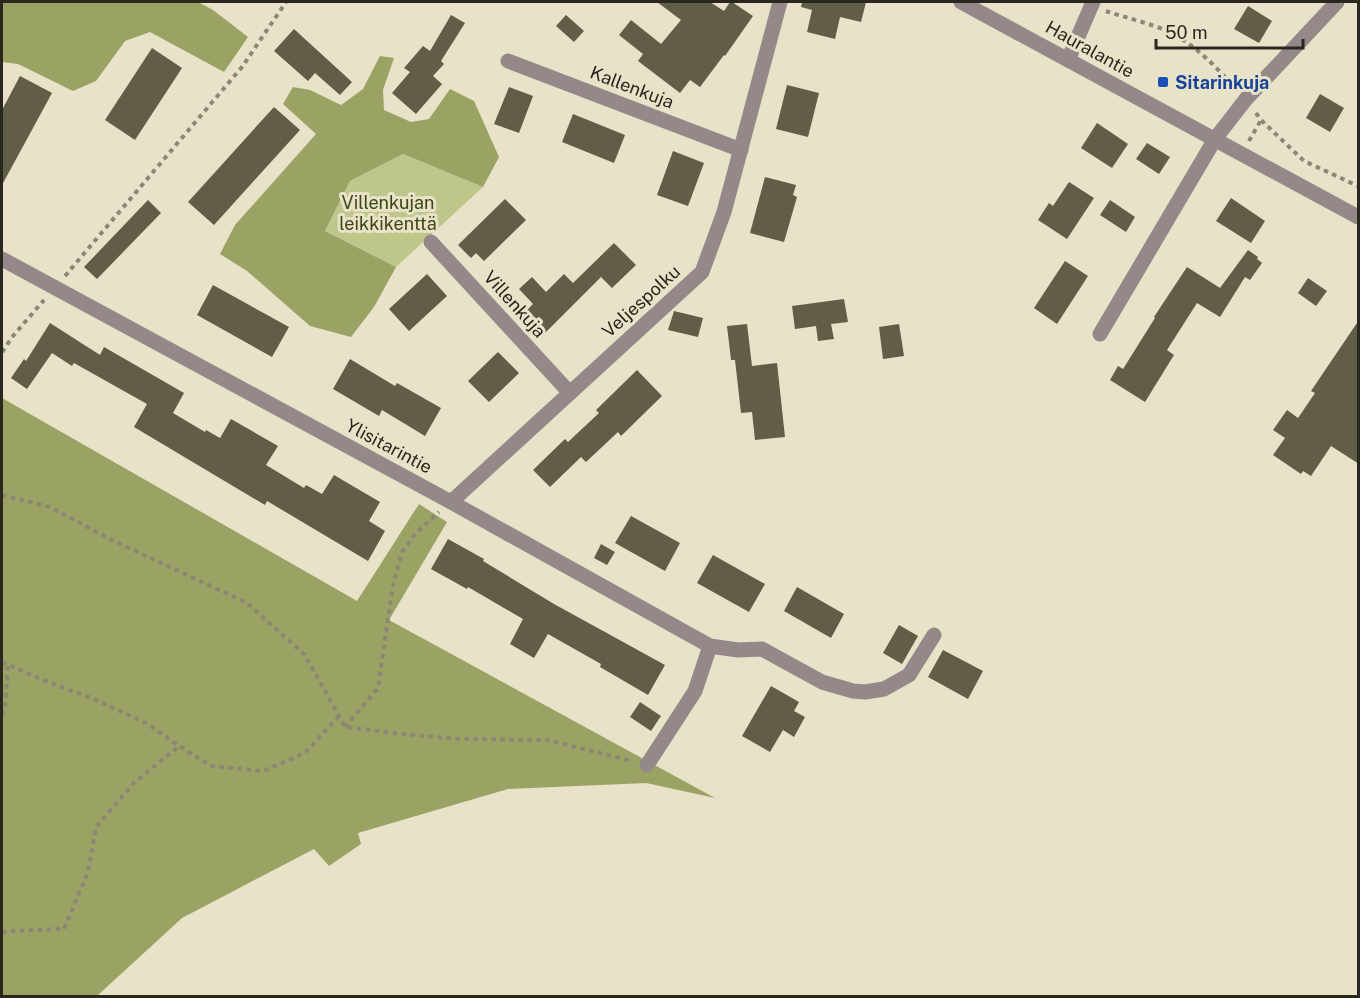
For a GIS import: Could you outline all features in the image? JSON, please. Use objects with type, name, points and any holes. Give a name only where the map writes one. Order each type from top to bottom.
[{"type":"street","name":"Veljespolku","points":[[451,502],[702,272],[724,212],[780,2]]},
{"type":"street","name":"Hauralantie","points":[[961,2],[1359,217]]},
{"type":"street","points":[[1100,334],[1215,140],[1246,99],[1337,2]]},
{"type":"street","points":[[1068,60],[1092,4]]},
{"type":"street","name":"Kallenkuja","points":[[508,61],[741,150]]},
{"type":"street","name":"Villenkuja","points":[[431,242],[569,392]]},
{"type":"street","name":"Ylisitarintie","points":[[2,259],[451,502],[710,646],[738,650],[762,649],[822,682],[865,692],[884,689],[909,675],[934,635]]},
{"type":"street","points":[[647,765],[695,691],[710,646]]},
{"type":"path","points":[[2,352],[13,336],[242,67],[286,2]]},
{"type":"path","points":[[1092,4],[1167,31],[1191,45],[1212,63],[1246,99],[1261,120],[1304,161],[1359,186]]},
{"type":"path","points":[[2,495],[50,507],[112,540],[246,603],[306,655],[345,727]]},
{"type":"path","points":[[345,727],[378,688],[393,585],[402,552],[416,533],[451,502]]},
{"type":"path","points":[[2,662],[94,699],[146,723],[211,766],[263,771],[305,753],[339,716]]},
{"type":"path","points":[[2,715],[5,708],[8,665]]},
{"type":"path","points":[[345,727],[458,739],[547,740],[647,765]]},
{"type":"path","points":[[2,933],[64,929],[88,872],[96,827],[134,783],[179,746]]},
{"type":"green space","points":[[2,2],[198,2],[213,10],[248,37],[224,72],[150,32],[125,41],[96,81],[73,91],[18,64],[2,62]]},
{"type":"green space","points":[[380,56],[394,58],[383,90],[384,110],[411,122],[429,119],[450,89],[474,101],[499,157],[483,187],[403,154],[350,181],[325,231],[396,267],[374,307],[351,337],[310,326],[247,271],[220,254],[235,225],[316,134],[283,104],[293,87],[310,90],[341,105],[363,89]]},
{"type":"green space","name":"Villenkujan leikkikenttä","points":[[403,154],[483,187],[396,267],[325,231],[350,181]]},
{"type":"green space","points":[[2,398],[357,601],[419,504],[447,522],[389,620],[715,798],[646,783],[508,789],[358,833],[361,844],[329,866],[314,849],[182,918],[97,996],[2,996]]},
{"type":"building","points":[[657,2],[710,2],[724,11],[732,2],[753,16],[700,87],[690,80],[680,93],[638,61],[643,54],[619,35],[631,20],[661,44],[681,20]]},
{"type":"building","points":[[802,2],[866,2],[861,22],[840,17],[835,39],[807,32],[812,10],[801,7]]},
{"type":"building","points":[[1248,6],[1272,21],[1259,43],[1234,29]]},
{"type":"building","points":[[451,15],[465,23],[441,61],[444,64],[433,76],[442,84],[416,114],[392,93],[410,72],[404,68],[423,46],[430,51]]},
{"type":"building","points":[[566,15],[584,31],[574,42],[556,26]]},
{"type":"building","points":[[294,29],[352,82],[340,95],[315,73],[308,81],[274,51]]},
{"type":"building","points":[[152,48],[182,68],[135,140],[105,120]]},
{"type":"building","points":[[20,76],[52,93],[2,185],[2,110]]},
{"type":"building","points":[[787,85],[819,93],[808,137],[776,129]]},
{"type":"building","points":[[509,87],[533,96],[519,133],[494,124]]},
{"type":"building","points":[[1320,94],[1344,108],[1330,132],[1306,118]]},
{"type":"building","points":[[274,107],[300,130],[214,225],[188,202]]},
{"type":"building","points":[[573,114],[625,135],[614,163],[562,142]]},
{"type":"building","points":[[1097,123],[1128,144],[1112,168],[1081,148]]},
{"type":"building","points":[[1147,143],[1170,157],[1159,174],[1136,159]]},
{"type":"building","points":[[673,151],[704,163],[688,206],[657,195]]},
{"type":"building","points":[[765,177],[796,185],[793,195],[797,197],[784,242],[750,233]]},
{"type":"building","points":[[1069,182],[1094,198],[1067,239],[1038,220],[1049,203],[1053,206]]},
{"type":"building","points":[[1231,198],[1265,221],[1251,243],[1216,221]]},
{"type":"building","points":[[505,199],[526,220],[484,261],[476,253],[471,258],[458,245]]},
{"type":"building","points":[[148,200],[161,213],[97,279],[84,267]]},
{"type":"building","points":[[1110,200],[1135,217],[1126,232],[1100,215]]},
{"type":"building","points":[[614,243],[636,265],[612,288],[601,277],[545,333],[525,312],[533,304],[519,289],[532,277],[546,292],[564,274],[573,283]]},
{"type":"building","points":[[1248,250],[1262,263],[1250,280],[1245,277],[1220,317],[1197,303],[1167,350],[1174,355],[1145,402],[1110,380],[1118,366],[1123,369],[1187,267],[1220,288]]},
{"type":"building","points":[[1065,261],[1088,276],[1057,324],[1034,308]]},
{"type":"building","points":[[427,274],[447,296],[409,331],[389,309]]},
{"type":"building","points":[[1308,278],[1327,291],[1316,306],[1298,293]]},
{"type":"building","points":[[213,285],[289,327],[272,357],[197,315]]},
{"type":"building","points":[[844,299],[848,322],[831,324],[834,339],[818,341],[816,326],[795,329],[792,306]]},
{"type":"building","points":[[674,311],[703,318],[698,337],[668,330]]},
{"type":"building","points":[[1359,320],[1359,464],[1331,446],[1311,476],[1303,471],[1301,474],[1273,455],[1285,438],[1273,430],[1287,410],[1298,418],[1315,393],[1311,391]]},
{"type":"building","points":[[50,323],[100,355],[104,347],[184,393],[173,413],[205,432],[206,430],[220,438],[231,419],[278,446],[266,465],[304,488],[306,485],[322,494],[334,475],[380,502],[369,521],[385,531],[368,561],[267,501],[265,505],[134,427],[147,404],[74,363],[72,366],[52,353],[27,389],[11,378],[24,359],[26,361]]},
{"type":"building","points":[[747,324],[752,366],[777,363],[785,437],[755,440],[752,412],[741,413],[735,360],[731,360],[727,326]]},
{"type":"building","points":[[899,324],[904,356],[883,359],[879,327]]},
{"type":"building","points":[[498,352],[519,373],[489,402],[468,381]]},
{"type":"building","points":[[350,359],[395,386],[397,383],[441,408],[425,436],[382,410],[379,416],[333,389]]},
{"type":"building","points":[[637,370],[662,396],[621,436],[618,432],[586,462],[581,457],[550,487],[533,470],[565,439],[568,442],[599,413],[596,410]]},
{"type":"building","points":[[631,516],[680,543],[665,571],[615,543]]},
{"type":"building","points":[[448,539],[554,604],[665,665],[648,695],[600,667],[601,664],[548,634],[534,658],[510,644],[523,619],[468,587],[467,589],[431,569]]},
{"type":"building","points":[[601,544],[615,552],[607,565],[594,558]]},
{"type":"building","points":[[713,555],[765,584],[749,612],[697,583]]},
{"type":"building","points":[[797,587],[844,614],[831,638],[784,611]]},
{"type":"building","points":[[899,625],[918,636],[902,664],[883,653]]},
{"type":"building","points":[[943,650],[983,671],[968,699],[928,677]]},
{"type":"building","points":[[771,686],[799,702],[794,711],[805,717],[794,737],[783,730],[770,752],[742,736]]},
{"type":"building","points":[[640,702],[661,716],[651,731],[630,717]]},
{"type":"place","name":"Sitarinkuja","points":[[1163,82]]}]
